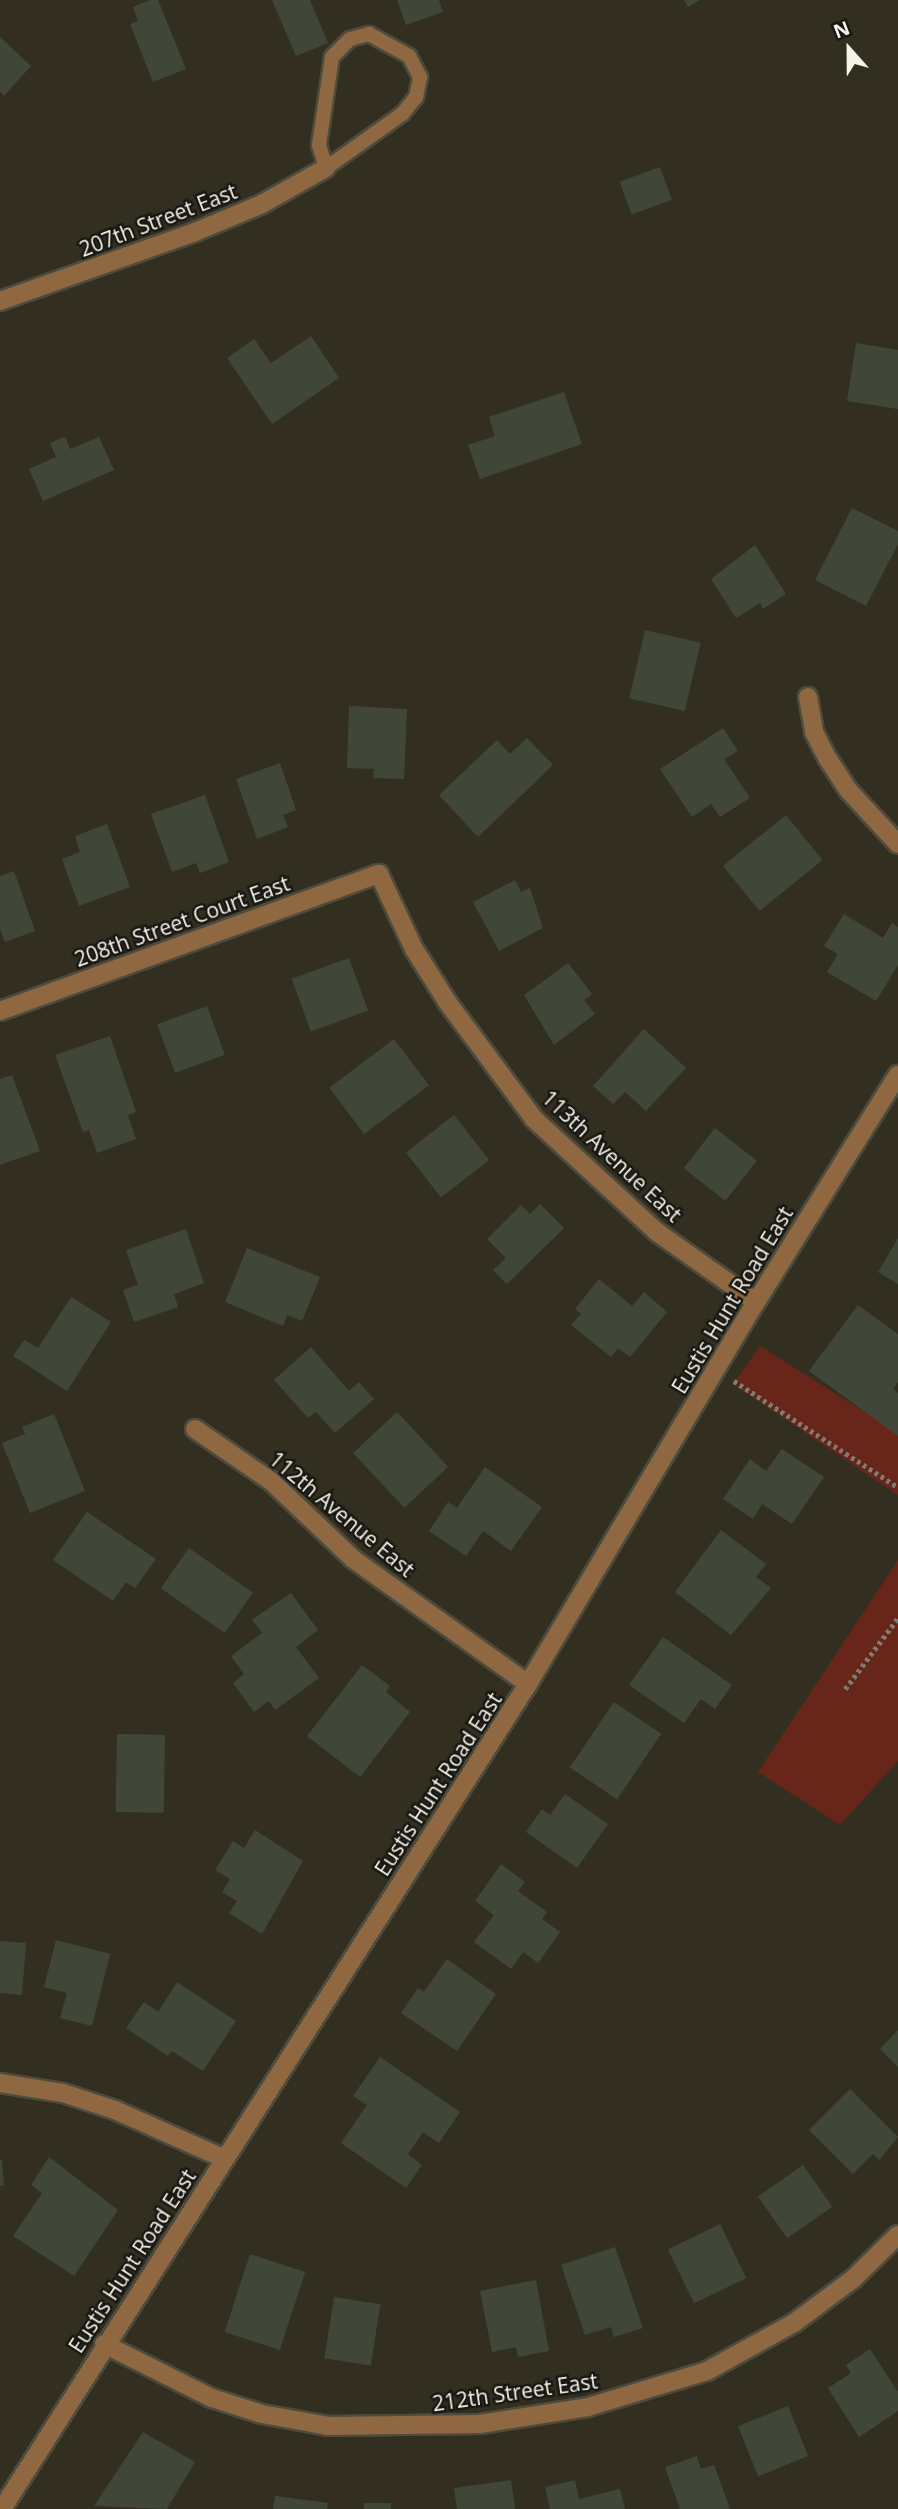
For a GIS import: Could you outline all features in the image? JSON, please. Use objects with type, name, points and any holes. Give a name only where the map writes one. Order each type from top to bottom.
[{"type":"street","name":"207th Street East","points":[[0,301],[195,232],[262,205],[326,168]]},
{"type":"street","points":[[808,697],[814,732],[828,759],[849,791],[898,844]]},
{"type":"street","name":"208th Street Court East","points":[[0,1011],[379,874]]},
{"type":"street","name":"113th Avenue East","points":[[379,874],[414,949],[441,992],[534,1119],[657,1232],[756,1302]]},
{"type":"street","name":"Eustis Hunt Road East","points":[[2,2509],[104,2344],[528,1684],[756,1302],[898,1075]]},
{"type":"street","name":"112th Avenue East","points":[[195,1429],[272,1482],[354,1559],[528,1684]]},
{"type":"street","points":[[0,2083],[63,2093],[115,2110],[225,2159]]},
{"type":"street","name":"212th Street East","points":[[104,2344],[212,2398],[262,2414],[328,2426],[480,2424],[588,2407],[707,2371],[794,2323],[853,2279],[898,2235]]},
{"type":"lane","points":[[369,34],[389,42],[409,56],[419,77],[416,97],[402,114],[326,168],[319,145],[332,57],[350,39],[369,34]]},
{"type":"path","points":[[716,1369],[898,1487]]},
{"type":"path","points":[[845,1689],[898,1618]]},
{"type":"shaded area","points":[[760,1346],[898,1433],[898,1495],[733,1384]]},
{"type":"shaded area","points":[[898,1560],[898,1761],[840,1825],[758,1772]]},
{"type":"building","points":[[150,0],[158,0],[186,69],[153,82],[130,24],[138,21],[133,7]]},
{"type":"building","points":[[272,0],[310,0],[328,43],[296,56]]},
{"type":"building","points":[[397,0],[439,0],[443,12],[406,25]]},
{"type":"building","points":[[684,0],[700,0],[688,7]]},
{"type":"building","points":[[0,37],[31,66],[4,96],[0,92]]},
{"type":"building","points":[[660,167],[672,200],[632,215],[620,182]]},
{"type":"building","points":[[311,336],[339,378],[272,424],[227,358],[254,339],[271,363]]},
{"type":"building","points":[[856,343],[898,350],[898,409],[847,401]]},
{"type":"building","points":[[564,392],[582,444],[480,479],[468,445],[495,436],[489,417]]},
{"type":"building","points":[[65,437],[70,449],[99,437],[114,470],[43,501],[29,469],[56,457],[50,443]]},
{"type":"building","points":[[852,508],[898,531],[898,544],[866,606],[815,580]]},
{"type":"building","points":[[755,545],[786,594],[763,609],[760,603],[736,618],[711,579]]},
{"type":"building","points":[[645,630],[701,643],[685,711],[629,698]]},
{"type":"building","points":[[349,706],[407,709],[404,779],[373,778],[374,769],[347,768]]},
{"type":"building","points":[[723,728],[738,751],[724,759],[750,798],[720,817],[711,804],[692,817],[660,769]]},
{"type":"building","points":[[527,738],[553,765],[478,837],[439,795],[497,740],[510,754]]},
{"type":"building","points":[[280,763],[296,810],[283,815],[288,827],[257,839],[236,779]]},
{"type":"building","points":[[205,795],[229,862],[200,873],[196,863],[172,872],[151,814]]},
{"type":"building","points":[[786,815],[823,860],[760,911],[723,866]]},
{"type":"building","points":[[107,824],[130,887],[79,906],[62,859],[80,852],[75,836]]},
{"type":"building","points":[[14,871],[35,931],[5,942],[0,929],[0,876]]},
{"type":"building","points":[[515,880],[521,892],[530,888],[543,928],[499,951],[473,902]]},
{"type":"building","points":[[844,914],[883,938],[892,923],[898,927],[898,965],[876,1001],[827,972],[838,954],[824,946]]},
{"type":"building","points":[[349,958],[368,1011],[311,1031],[292,979]]},
{"type":"building","points":[[568,963],[592,994],[584,1000],[595,1014],[554,1045],[524,995]]},
{"type":"building","points":[[207,1006],[225,1055],[175,1073],[157,1024]]},
{"type":"building","points":[[644,1029],[686,1068],[646,1111],[625,1092],[613,1104],[593,1086]]},
{"type":"building","points":[[110,1036],[136,1112],[128,1115],[136,1139],[97,1153],[89,1130],[83,1132],[55,1055]]},
{"type":"building","points":[[394,1039],[429,1085],[364,1134],[329,1088]]},
{"type":"building","points":[[12,1075],[40,1151],[0,1165],[0,1079]]},
{"type":"building","points":[[454,1115],[489,1160],[441,1197],[406,1153]]},
{"type":"building","points":[[715,1128],[757,1161],[725,1201],[684,1168]]},
{"type":"building","points":[[540,1204],[564,1228],[507,1284],[493,1270],[506,1258],[487,1239],[521,1205],[530,1214]]},
{"type":"building","points":[[186,1229],[204,1283],[174,1294],[178,1307],[134,1322],[123,1290],[138,1285],[126,1250]]},
{"type":"building","points":[[898,1238],[898,1284],[878,1272]]},
{"type":"building","points":[[247,1248],[320,1277],[302,1321],[287,1315],[283,1326],[225,1302]]},
{"type":"building","points":[[599,1279],[632,1306],[644,1292],[667,1312],[630,1357],[618,1348],[611,1357],[571,1325],[581,1314],[575,1309]]},
{"type":"building","points":[[71,1297],[111,1322],[67,1391],[13,1356],[24,1340],[38,1348]]},
{"type":"building","points":[[858,1305],[898,1334],[898,1382],[893,1389],[898,1393],[898,1436],[809,1371]]},
{"type":"building","points":[[311,1347],[349,1391],[359,1382],[374,1399],[335,1433],[316,1412],[308,1418],[274,1380]]},
{"type":"building","points":[[397,1412],[448,1467],[404,1508],[353,1453]]},
{"type":"building","points":[[54,1414],[85,1491],[30,1513],[2,1443],[25,1434],[22,1427]]},
{"type":"building","points":[[782,1449],[824,1477],[792,1524],[762,1504],[753,1519],[723,1499],[750,1459],[766,1471]]},
{"type":"building","points":[[485,1467],[542,1507],[511,1551],[483,1531],[466,1556],[429,1531],[448,1502],[457,1508]]},
{"type":"building","points":[[87,1512],[156,1559],[135,1588],[126,1582],[113,1601],[53,1560]]},
{"type":"building","points":[[721,1530],[766,1564],[756,1577],[771,1588],[731,1635],[675,1592]]},
{"type":"building","points":[[189,1548],[253,1593],[225,1633],[161,1588]]},
{"type":"building","points":[[291,1593],[318,1630],[296,1647],[319,1678],[275,1710],[269,1701],[254,1712],[233,1683],[244,1674],[231,1656],[262,1633],[252,1620]]},
{"type":"building","points":[[663,1637],[732,1685],[715,1709],[701,1699],[684,1723],[629,1685]]},
{"type":"building","points":[[362,1665],[390,1686],[386,1692],[410,1712],[360,1777],[307,1736]]},
{"type":"building","points":[[614,1702],[661,1734],[617,1799],[570,1767]]},
{"type":"building","points":[[117,1734],[165,1735],[164,1813],[116,1812]]},
{"type":"building","points":[[565,1794],[608,1824],[577,1868],[526,1832],[542,1809],[550,1815]]},
{"type":"building","points":[[255,1830],[303,1861],[262,1934],[229,1913],[237,1901],[222,1892],[230,1879],[215,1870],[233,1841],[244,1848]]},
{"type":"building","points":[[501,1864],[525,1882],[518,1891],[547,1912],[542,1919],[560,1932],[538,1963],[523,1952],[511,1969],[474,1942],[494,1915],[475,1901]]},
{"type":"building","points":[[56,1940],[110,1954],[92,2026],[60,2018],[67,1993],[44,1987]]},
{"type":"building","points":[[0,1941],[26,1943],[22,1995],[0,1993]]},
{"type":"building","points":[[447,1959],[496,1994],[457,2051],[401,2013],[418,1988],[424,1992]]},
{"type":"building","points":[[177,1982],[236,2021],[203,2071],[172,2051],[168,2056],[126,2028],[144,2002],[158,2012]]},
{"type":"building","points":[[898,2030],[898,2067],[880,2049]]},
{"type":"building","points":[[380,2057],[460,2112],[439,2143],[423,2132],[408,2154],[422,2165],[406,2188],[341,2143],[367,2105],[353,2096]]},
{"type":"building","points":[[850,2089],[898,2137],[879,2160],[873,2154],[853,2174],[809,2130]]},
{"type":"building","points":[[49,2157],[118,2210],[74,2276],[13,2236],[42,2193],[31,2185]]},
{"type":"building","points":[[2,2160],[4,2186],[0,2186]]},
{"type":"building","points":[[803,2165],[832,2207],[787,2238],[758,2197]]},
{"type":"building","points":[[720,2224],[746,2278],[694,2303],[668,2249]]},
{"type":"building","points":[[615,2247],[643,2328],[614,2337],[611,2327],[585,2335],[561,2265]]},
{"type":"building","points":[[250,2254],[305,2272],[280,2350],[225,2332]]},
{"type":"building","points":[[536,2280],[549,2351],[518,2357],[516,2347],[492,2352],[480,2291]]},
{"type":"building","points":[[334,2297],[380,2304],[371,2366],[324,2358]]},
{"type":"building","points":[[870,2349],[898,2392],[898,2411],[859,2437],[828,2388],[851,2373],[846,2365]]},
{"type":"building","points":[[788,2406],[808,2456],[758,2476],[738,2426]]},
{"type":"building","points":[[143,2432],[195,2462],[167,2509],[94,2506]]},
{"type":"building","points":[[697,2456],[701,2469],[714,2465],[730,2509],[680,2509],[665,2467]]},
{"type":"building","points":[[511,2480],[515,2509],[457,2509],[454,2488]]},
{"type":"building","points":[[575,2480],[579,2499],[620,2489],[625,2509],[550,2509],[545,2487]]},
{"type":"building","points":[[275,2496],[328,2503],[327,2509],[273,2509]]},
{"type":"building","points":[[364,2503],[391,2503],[391,2509],[364,2509]]}]
